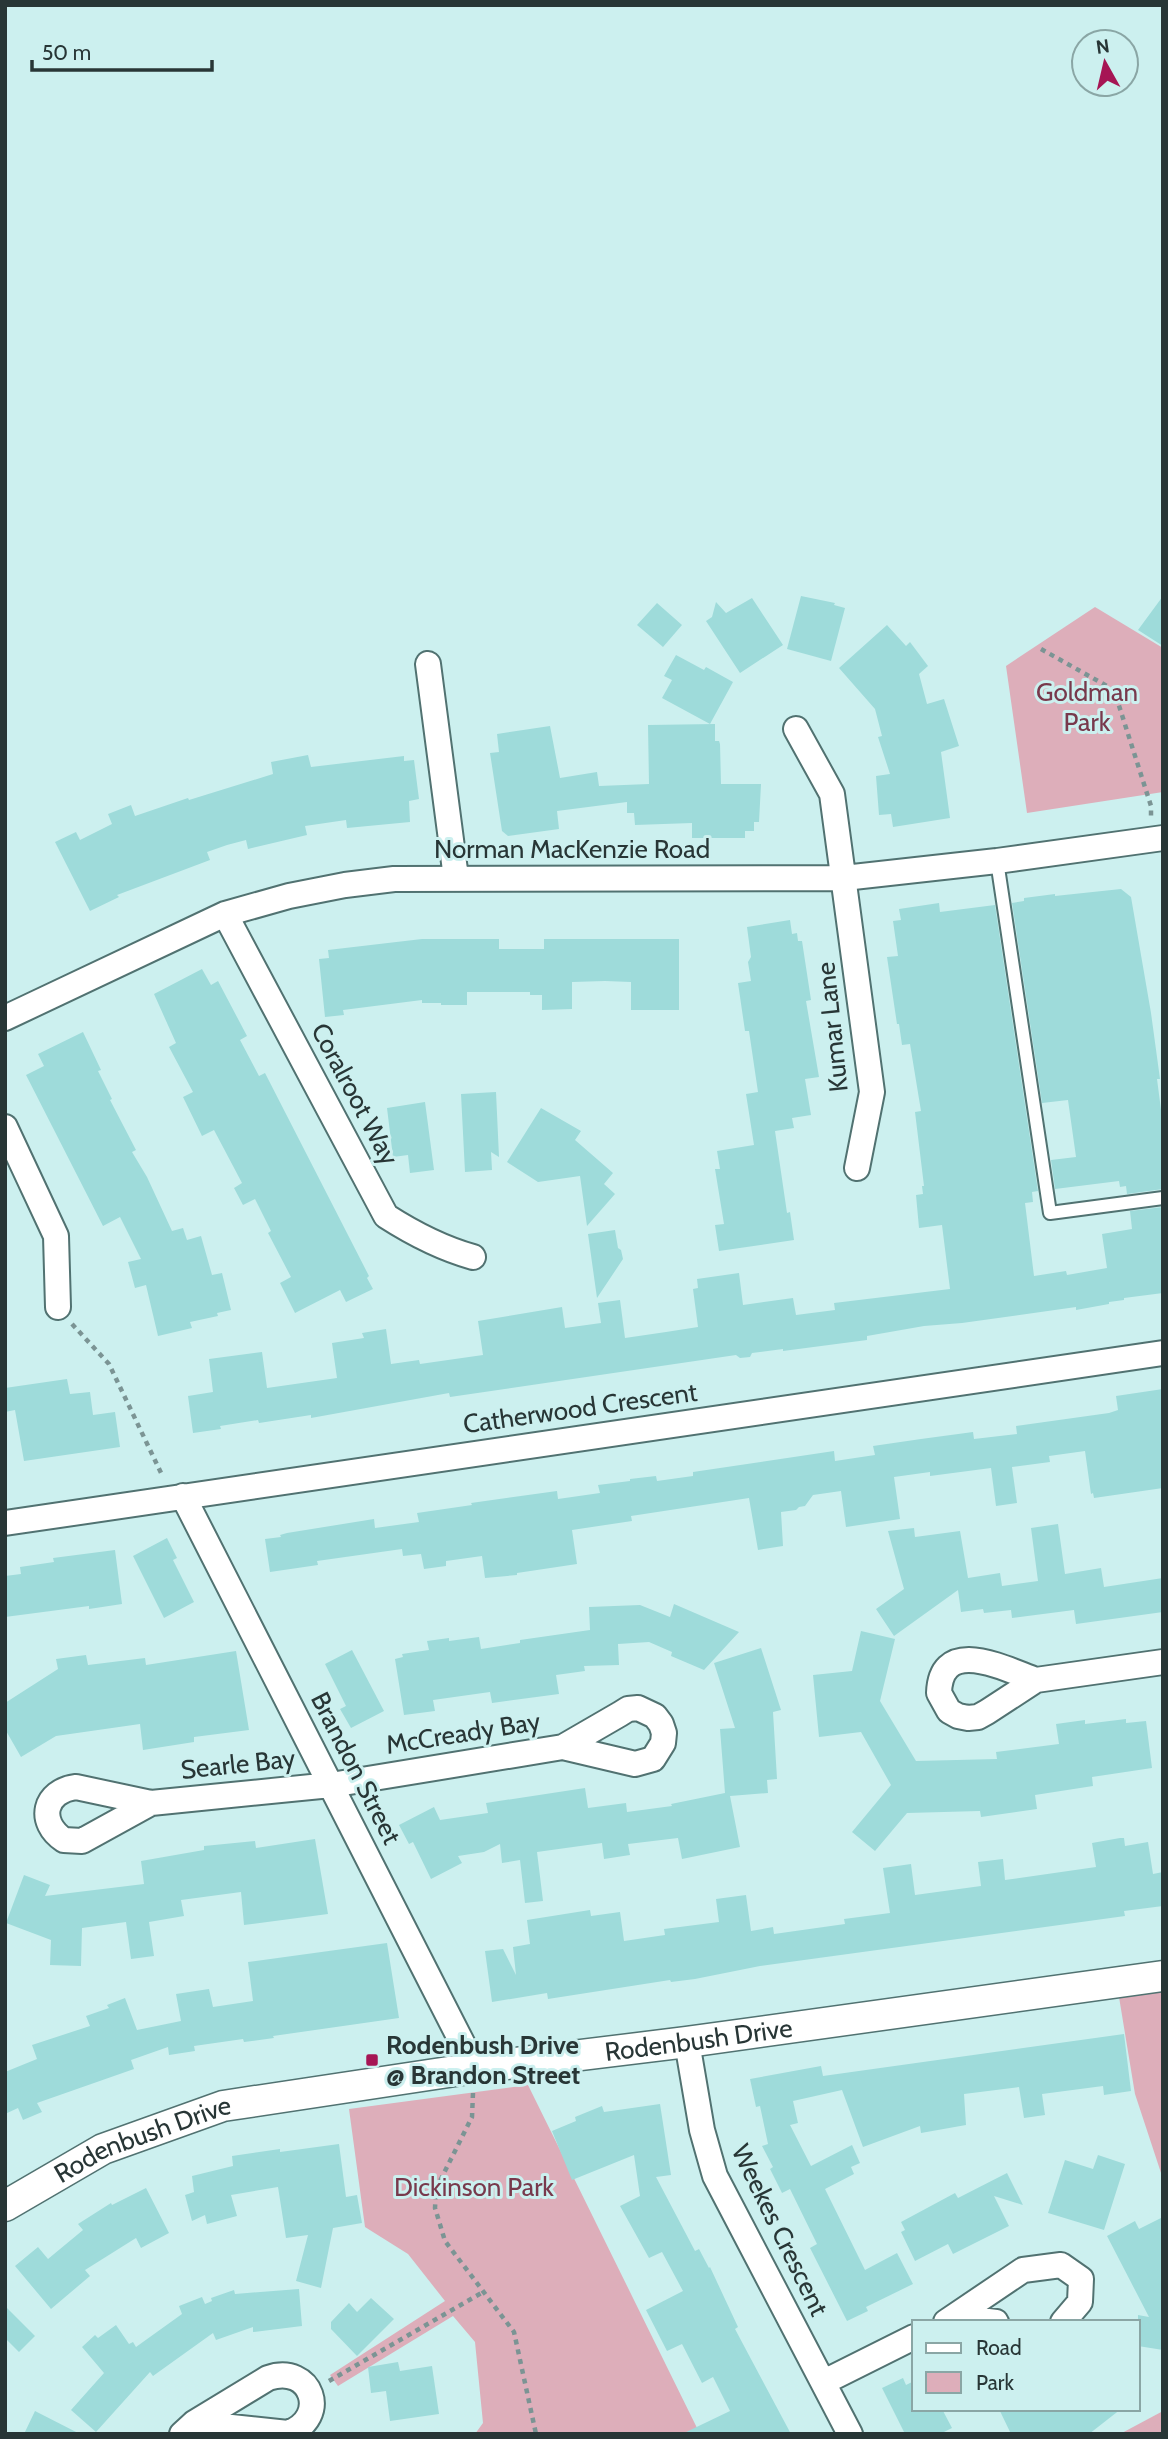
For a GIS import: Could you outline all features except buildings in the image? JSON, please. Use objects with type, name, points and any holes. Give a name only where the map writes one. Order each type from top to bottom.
[{"type":"street","points":[[428,664],[456,878]]},
{"type":"street","name":"Kumar Lane","points":[[796,729],[832,794],[844,878],[872,1091],[857,1168]]},
{"type":"street","name":"Norman MacKenzie Road","points":[[5,1018],[225,914],[289,896],[345,885],[394,879],[456,878],[844,878],[1156,839]]},
{"type":"street","name":"Coralroot Way","points":[[225,914],[386,1216],[433,1243],[473,1257]]},
{"type":"street","points":[[5,1127],[56,1236],[58,1307]]},
{"type":"street","name":"Catherwood Crescent","points":[[5,1522],[1163,1353]]},
{"type":"street","name":"Brandon Street","points":[[178,1497],[331,1785],[475,2068]]},
{"type":"street","points":[[1036,1680],[1163,1662]]},
{"type":"street","name":"McCready Bay","points":[[331,1785],[563,1747]]},
{"type":"street","name":"Searle Bay","points":[[151,1803],[331,1785]]},
{"type":"street","name":"Rodenbush Drive","points":[[5,2207],[103,2149],[223,2106],[475,2068],[687,2042],[1163,1976]]},
{"type":"street","name":"Weekes Crescent","points":[[687,2042],[702,2130],[715,2176],[850,2434]]},
{"type":"street","points":[[951,2319],[1023,2270],[1061,2265],[1081,2279],[1080,2302],[1065,2320]]},
{"type":"street","points":[[824,2382],[912,2338]]},
{"type":"street","points":[[278,2375],[298,2378],[311,2394],[312,2404],[305,2423],[298,2430],[288,2433],[188,2428],[268,2378],[278,2375]]},
{"type":"lane","points":[[997,860],[1049,1213],[1163,1198]]},
{"type":"path","points":[[1041,649],[1114,690],[1151,806],[1156,839]]},
{"type":"path","points":[[58,1307],[109,1364],[178,1497]]},
{"type":"path","points":[[475,2068],[472,2118],[436,2189],[435,2208],[445,2242],[514,2332],[536,2434]]},
{"type":"path","points":[[311,2394],[340,2374],[483,2292]]},
{"type":"green space","name":"Goldman Park","points":[[1095,607],[1163,648],[1163,792],[1027,813],[1006,666]]},
{"type":"green space","points":[[1163,1991],[1163,2179],[1135,2094],[1119,1997]]},
{"type":"green space","name":"Dickinson Park","points":[[528,2085],[700,2434],[475,2434],[483,2423],[475,2342],[453,2316],[338,2386],[330,2375],[445,2301],[408,2254],[365,2227],[349,2109]]},
{"type":"green space","points":[[1163,2411],[1163,2434],[1120,2434]]},
{"type":"place","name":"Rodenbush Drive @ Brandon Street","points":[[372,2060]]}]
